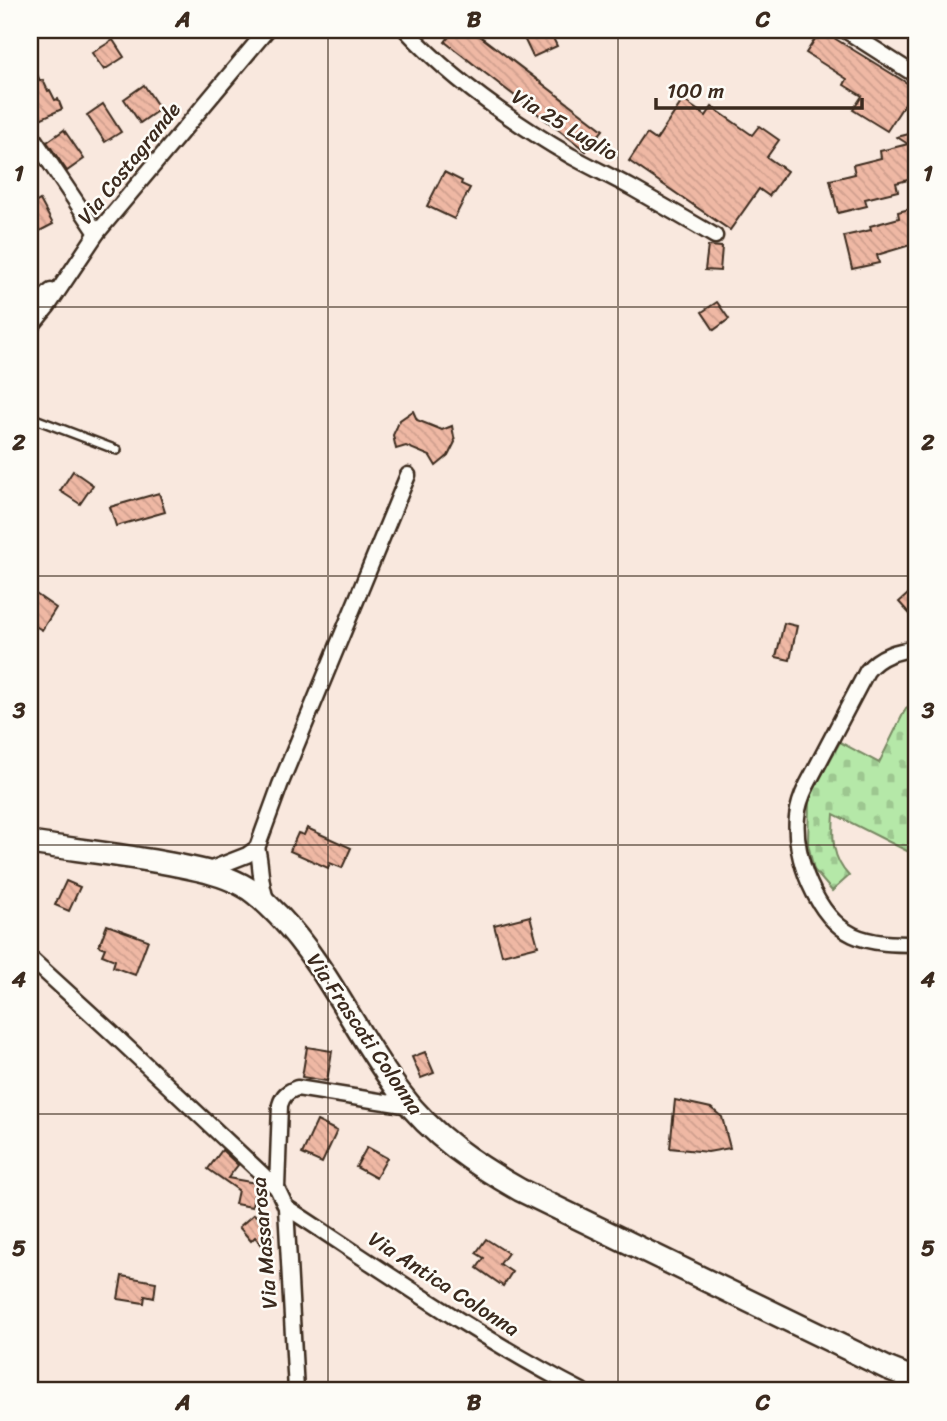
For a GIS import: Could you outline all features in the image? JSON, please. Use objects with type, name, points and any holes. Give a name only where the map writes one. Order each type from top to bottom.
[{"type":"street","name":"Via Costagrande","points":[[30,328],[97,233],[267,30]]},
{"type":"street","name":"Via 25 Luglio","points":[[407,30],[459,80],[513,120],[715,236]]},
{"type":"street","points":[[845,30],[917,76]]},
{"type":"street","points":[[30,134],[97,233]]},
{"type":"street","points":[[30,312],[73,270]]},
{"type":"street","points":[[206,871],[247,855],[257,848],[280,785],[408,475]]},
{"type":"street","points":[[917,648],[890,653],[870,667],[863,676],[807,785],[797,818],[805,871],[820,903],[839,926],[870,941],[917,944]]},
{"type":"street","name":"Via Frascati Colonna","points":[[30,843],[206,871],[241,884],[258,895],[290,928],[410,1106],[461,1152],[520,1190],[887,1368],[917,1380]]},
{"type":"street","points":[[257,848],[263,890],[271,908]]},
{"type":"street","points":[[30,958],[277,1188]]},
{"type":"street","name":"Via Massarosa","points":[[296,1391],[286,1207],[277,1188],[283,1098],[288,1091],[297,1088],[410,1106]]},
{"type":"street","name":"Via Antica Colonna","points":[[286,1207],[489,1339],[582,1391]]},
{"type":"lane","points":[[30,417],[117,450]]},
{"type":"green space","points":[[917,701],[917,856],[834,814],[834,848],[839,862],[849,876],[832,891],[814,870],[808,844],[809,799],[840,742],[879,763],[906,708]]},
{"type":"building","points":[[454,30],[472,30],[603,130],[586,151],[445,42]]},
{"type":"building","points":[[520,30],[549,30],[557,46],[533,57]]},
{"type":"building","points":[[821,30],[915,88],[887,131],[853,110],[862,96],[844,85],[847,79],[806,53]]},
{"type":"building","points":[[113,40],[124,57],[104,70],[92,53]]},
{"type":"building","points":[[30,59],[40,81],[43,80],[55,100],[58,99],[62,109],[40,119],[30,101]]},
{"type":"building","points":[[144,85],[160,109],[140,123],[124,99]]},
{"type":"building","points":[[683,100],[706,116],[712,107],[752,135],[759,126],[779,140],[767,157],[787,171],[769,196],[759,189],[730,230],[629,161],[647,134],[656,140]]},
{"type":"building","points":[[103,104],[121,132],[105,142],[87,115]]},
{"type":"building","points":[[64,130],[84,159],[67,171],[47,142]]},
{"type":"building","points":[[917,132],[916,178],[896,183],[898,191],[865,199],[867,206],[838,213],[830,180],[855,174],[853,165],[881,158],[880,151],[908,144],[897,137]]},
{"type":"building","points":[[444,172],[470,188],[454,219],[427,206]]},
{"type":"building","points":[[40,200],[53,224],[30,236],[30,206]]},
{"type":"building","points":[[917,207],[917,243],[877,255],[879,263],[852,269],[844,236],[871,230],[870,226],[899,218],[898,212]]},
{"type":"building","points":[[708,246],[722,247],[720,271],[705,270]]},
{"type":"building","points":[[717,302],[729,319],[714,330],[702,312]]},
{"type":"building","points":[[413,411],[417,420],[442,430],[452,426],[455,442],[448,456],[436,466],[430,456],[406,446],[396,449],[393,435],[400,420]]},
{"type":"building","points":[[73,471],[93,485],[80,504],[60,491]]},
{"type":"building","points":[[159,493],[165,512],[116,526],[110,507]]},
{"type":"building","points":[[917,586],[917,622],[899,602]]},
{"type":"building","points":[[30,590],[56,608],[42,630],[30,623]]},
{"type":"building","points":[[784,623],[797,626],[790,660],[776,657]]},
{"type":"building","points":[[307,828],[351,848],[342,868],[330,863],[328,868],[290,851],[298,833],[304,835]]},
{"type":"building","points":[[66,881],[80,887],[69,911],[55,905]]},
{"type":"building","points":[[530,916],[538,946],[502,955],[494,925]]},
{"type":"building","points":[[107,925],[148,940],[135,975],[113,967],[115,960],[102,955],[105,948],[99,946]]},
{"type":"building","points":[[307,1047],[332,1051],[327,1081],[302,1077]]},
{"type":"building","points":[[425,1052],[434,1073],[421,1078],[412,1057]]},
{"type":"building","points":[[675,1100],[711,1108],[722,1117],[730,1148],[708,1152],[670,1148]]},
{"type":"building","points":[[317,1121],[337,1131],[322,1163],[302,1154]]},
{"type":"building","points":[[367,1147],[387,1158],[376,1178],[356,1167]]},
{"type":"building","points":[[222,1150],[238,1165],[228,1178],[256,1183],[252,1207],[235,1204],[238,1190],[208,1169]]},
{"type":"building","points":[[254,1214],[273,1235],[262,1245],[255,1237],[251,1241],[239,1227]]},
{"type":"building","points":[[486,1239],[508,1253],[500,1264],[512,1272],[503,1286],[477,1268],[484,1258],[476,1253]]},
{"type":"building","points":[[122,1276],[156,1282],[154,1298],[145,1296],[144,1303],[118,1299]]}]
